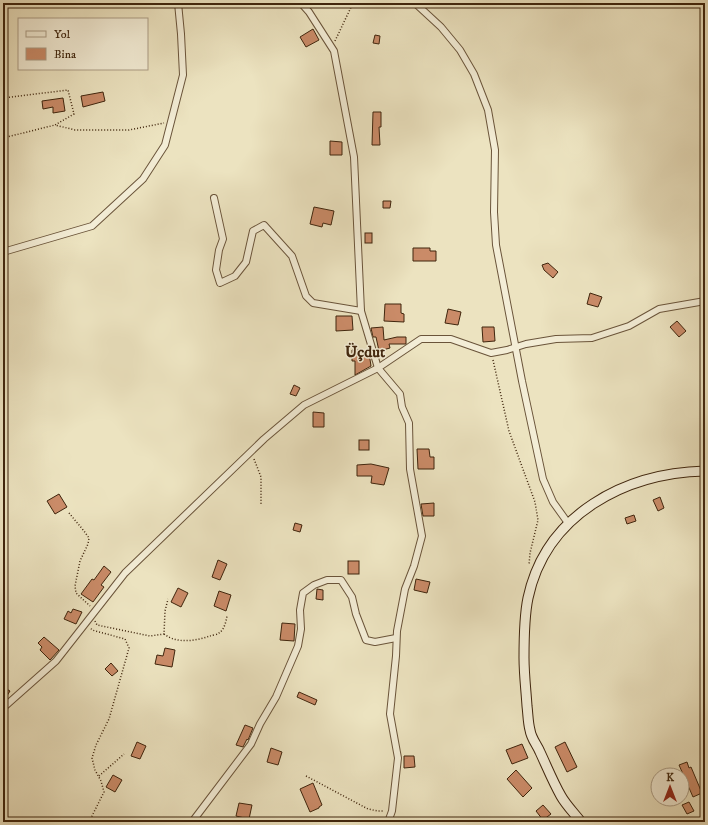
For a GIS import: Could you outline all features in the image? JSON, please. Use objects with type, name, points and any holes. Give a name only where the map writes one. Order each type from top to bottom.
[{"type":"street","points":[[3,252],[92,226],[143,179],[165,145],[183,75],[178,3]]},
{"type":"street","points":[[301,3],[334,51],[354,157],[361,311],[378,368],[400,394],[402,406],[409,423],[410,469],[422,536],[414,566],[405,589],[396,638],[396,656],[390,714],[398,758],[392,811],[388,822]]},
{"type":"street","points":[[415,3],[441,27],[460,50],[474,74],[488,110],[495,150],[494,212],[496,245],[515,347],[543,479],[553,502],[568,523]]},
{"type":"street","points":[[214,198],[223,239],[219,250],[216,270],[220,283],[235,276],[246,262],[253,232],[264,225],[292,256],[306,296],[313,303],[361,311]]},
{"type":"street","points":[[3,708],[56,660],[125,573],[251,451],[304,404],[378,368],[421,339],[451,339],[491,353],[526,344],[556,339],[592,338],[629,326],[660,309],[705,301]]},
{"type":"street","points":[[582,822],[561,796],[530,732],[524,674],[524,638],[528,598],[535,573],[546,550],[568,523],[608,494],[631,484],[660,475],[687,471],[705,471]]},
{"type":"street","points":[[192,822],[251,744],[260,724],[276,697],[298,646],[301,629],[300,610],[303,593],[314,585],[327,580],[341,580],[352,597],[356,614],[366,640],[375,642],[396,638]]},
{"type":"path","points":[[332,48],[353,3]]},
{"type":"path","points":[[3,98],[68,90],[74,114],[55,125],[3,138]]},
{"type":"path","points":[[55,125],[75,130],[129,130],[171,121]]},
{"type":"path","points":[[491,353],[509,431],[535,502],[538,520],[530,553],[529,568]]},
{"type":"path","points":[[251,451],[261,477],[261,504]]},
{"type":"path","points":[[69,513],[89,538],[88,544],[80,561],[75,586],[76,593],[96,610]]},
{"type":"path","points":[[164,634],[165,611],[168,600]]},
{"type":"path","points":[[91,617],[98,625],[150,636],[164,634],[170,639],[184,641],[199,640],[220,633],[226,624],[227,616]]},
{"type":"path","points":[[86,623],[92,630],[125,639],[129,648],[109,719],[96,745],[92,758],[104,792],[89,822]]},
{"type":"path","points":[[99,776],[124,754]]},
{"type":"path","points":[[306,776],[368,809],[378,812],[392,811]]},
{"type":"building","points":[[313,29],[319,40],[306,47],[300,37]]},
{"type":"building","points":[[375,35],[380,36],[379,44],[373,43]]},
{"type":"building","points":[[103,92],[105,101],[83,107],[81,96]]},
{"type":"building","points":[[63,98],[65,111],[53,113],[53,107],[43,109],[42,101]]},
{"type":"building","points":[[373,112],[381,112],[381,127],[379,127],[380,145],[372,145]]},
{"type":"building","points":[[330,141],[342,142],[342,155],[330,155]]},
{"type":"building","points":[[383,201],[391,201],[390,208],[383,208]]},
{"type":"building","points":[[314,207],[334,211],[331,225],[323,223],[322,227],[310,224]]},
{"type":"building","points":[[365,233],[372,233],[372,243],[365,243]]},
{"type":"building","points":[[413,248],[430,248],[430,251],[436,251],[436,261],[413,261]]},
{"type":"building","points":[[548,263],[558,272],[553,278],[544,270],[542,265]]},
{"type":"building","points":[[590,293],[602,297],[598,307],[587,304]]},
{"type":"building","points":[[385,304],[401,304],[401,313],[404,314],[404,322],[384,321]]},
{"type":"building","points":[[448,309],[461,312],[458,325],[445,323]]},
{"type":"building","points":[[336,316],[352,316],[353,330],[336,331]]},
{"type":"building","points":[[677,321],[686,331],[679,337],[670,327]]},
{"type":"building","points":[[383,327],[384,340],[397,337],[406,337],[406,344],[389,344],[390,348],[379,351],[376,337],[373,337],[371,328]]},
{"type":"building","points":[[482,327],[494,327],[495,341],[483,342]]},
{"type":"building","points":[[352,350],[363,350],[362,353],[369,353],[371,366],[355,375],[355,361],[352,361]]},
{"type":"building","points":[[294,385],[300,388],[296,396],[290,394]]},
{"type":"building","points":[[313,412],[324,413],[324,427],[313,427]]},
{"type":"building","points":[[359,440],[369,440],[369,450],[359,450]]},
{"type":"building","points":[[417,449],[429,449],[430,457],[434,457],[434,469],[418,469]]},
{"type":"building","points":[[371,464],[389,468],[384,485],[371,483],[372,476],[357,476],[357,465]]},
{"type":"building","points":[[59,494],[67,507],[55,514],[47,501]]},
{"type":"building","points":[[660,497],[664,508],[658,511],[653,500]]},
{"type":"building","points":[[434,503],[434,516],[423,516],[421,504]]},
{"type":"building","points":[[634,515],[636,521],[627,524],[625,518]]},
{"type":"building","points":[[295,523],[302,525],[300,532],[293,530]]},
{"type":"building","points":[[218,560],[227,564],[220,580],[212,577]]},
{"type":"building","points":[[348,561],[359,561],[359,574],[348,574]]},
{"type":"building","points":[[104,566],[111,572],[101,585],[104,587],[93,602],[81,594]]},
{"type":"building","points":[[416,579],[430,582],[427,593],[414,590]]},
{"type":"building","points":[[178,588],[188,593],[181,607],[171,602]]},
{"type":"building","points":[[317,589],[323,590],[323,600],[316,599]]},
{"type":"building","points":[[219,591],[231,595],[226,611],[214,606]]},
{"type":"building","points":[[73,609],[82,612],[76,624],[64,619],[68,611],[71,613]]},
{"type":"building","points":[[282,623],[295,624],[294,641],[280,640]]},
{"type":"building","points":[[44,637],[59,650],[50,660],[40,650],[42,647],[38,643]]},
{"type":"building","points":[[165,648],[175,650],[172,667],[155,664],[157,655],[163,656]]},
{"type":"building","points":[[111,663],[118,671],[112,676],[105,669]]},
{"type":"building","points":[[3,687],[10,691],[3,702]]},
{"type":"building","points":[[299,692],[317,700],[315,705],[297,697]]},
{"type":"building","points":[[245,725],[253,728],[243,747],[236,745]]},
{"type":"building","points":[[137,742],[146,746],[140,759],[131,756]]},
{"type":"building","points":[[565,742],[577,767],[567,772],[555,747]]},
{"type":"building","points":[[522,744],[528,758],[512,764],[506,750]]},
{"type":"building","points":[[271,748],[282,752],[278,765],[267,762]]},
{"type":"building","points":[[404,756],[414,756],[415,767],[404,768]]},
{"type":"building","points":[[687,762],[689,767],[680,767],[679,765]]},
{"type":"building","points":[[691,767],[702,793],[693,797],[690,790]]},
{"type":"building","points":[[516,770],[532,788],[523,797],[507,779]]},
{"type":"building","points":[[113,775],[122,780],[115,792],[106,787]]},
{"type":"building","points":[[313,783],[322,805],[310,812],[300,789]]},
{"type":"building","points":[[239,803],[252,805],[249,819],[236,816]]},
{"type":"building","points":[[690,804],[694,811],[687,814],[683,807],[690,807]]},
{"type":"building","points":[[543,805],[551,814],[543,820],[536,811]]},
{"type":"district","name":"Üçdut","points":[[365,351]]}]
